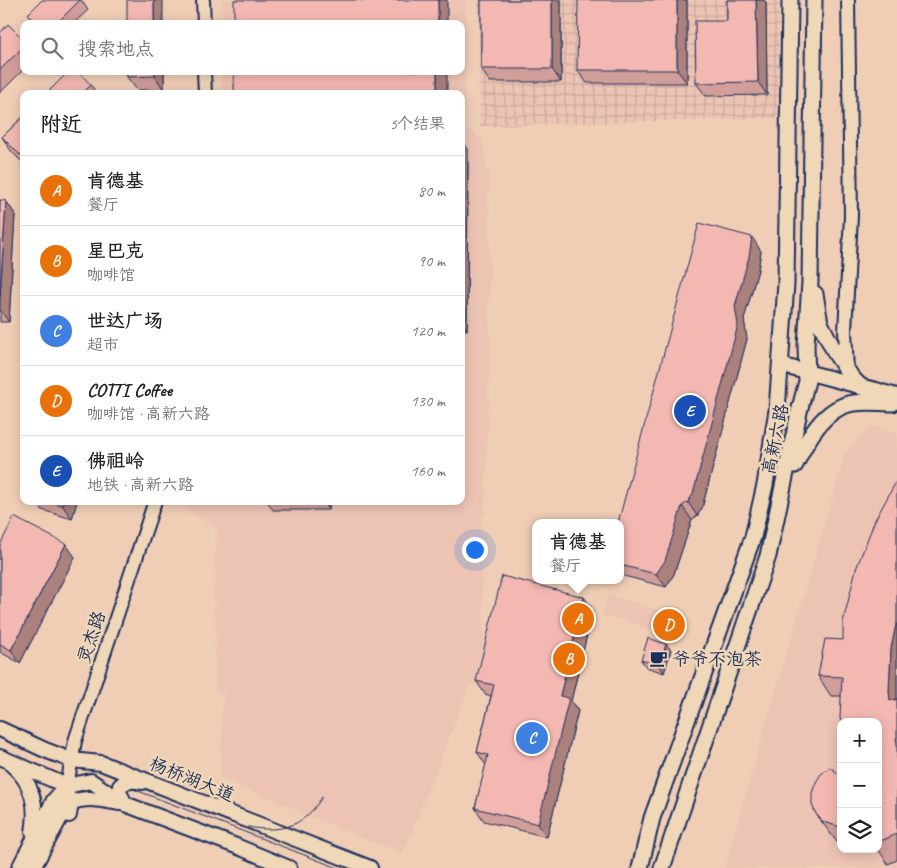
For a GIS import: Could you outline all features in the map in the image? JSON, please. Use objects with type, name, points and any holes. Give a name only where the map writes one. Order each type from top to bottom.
[{"type":"main road","name":"高新六路","points":[[640,868],[652,818],[753,537],[765,485],[777,410],[786,284],[790,0]]},
{"type":"main road","name":"高新六路","points":[[665,864],[768,556],[807,377],[806,345],[810,268],[814,0]]},
{"type":"main road","points":[[810,268],[820,323],[836,354],[861,387],[878,392],[896,401]]},
{"type":"main road","points":[[780,370],[896,401]]},
{"type":"main road","points":[[807,377],[878,392]]},
{"type":"main road","points":[[782,494],[802,449],[818,426],[834,410],[853,403],[896,401]]},
{"type":"main road","name":"杨桥湖大道","points":[[0,729],[44,750],[72,760],[101,763],[370,868]]},
{"type":"main road","points":[[2,758],[67,786],[91,781],[125,804]]},
{"type":"main road","points":[[2,758],[21,772],[34,800],[34,857]]},
{"type":"main road","points":[[125,804],[119,792],[120,786],[124,782],[135,780],[156,784]]},
{"type":"main road","points":[[34,857],[54,800],[67,786]]},
{"type":"main road","points":[[19,868],[34,857],[68,820],[71,803],[79,799],[101,799],[125,804],[288,868]]},
{"type":"main road","points":[[631,868],[652,818]]},
{"type":"street","points":[[203,0],[204,20]]},
{"type":"street","points":[[847,370],[845,331],[851,216],[848,0]]},
{"type":"street","points":[[204,75],[205,90]]},
{"type":"street","name":"灵杰路","points":[[67,786],[75,740],[154,505]]},
{"type":"shaded area","points":[[222,0],[466,0],[465,64],[465,20],[222,20]]},
{"type":"shaded area","points":[[478,0],[779,0],[780,118],[480,126]]},
{"type":"shaded area","points":[[221,75],[465,75],[465,90],[221,90]]},
{"type":"shaded area","points":[[465,129],[475,133],[482,140],[485,148],[486,168],[489,172],[490,364],[485,516],[481,518],[485,681],[470,685],[403,854],[220,777],[223,695],[216,692],[214,596],[216,528],[180,505],[465,505]]},
{"type":"shaded area","points":[[870,426],[897,432],[897,868],[724,868],[845,453]]},
{"type":"shaded area","points":[[608,594],[682,617],[676,636],[602,615]]},
{"type":"building","points":[[42,0],[80,0],[60,20],[34,20],[28,14]]},
{"type":"building","points":[[127,0],[154,0],[154,20],[127,20]]},
{"type":"building","points":[[234,0],[438,0],[438,20],[234,20]]},
{"type":"building","points":[[481,0],[552,0],[552,69],[481,69]]},
{"type":"building","points":[[578,0],[677,0],[677,70],[577,70]]},
{"type":"building","points":[[727,0],[756,0],[758,82],[696,83],[695,21],[727,21]]},
{"type":"building","points":[[8,24],[20,36],[20,50],[0,70],[0,33]]},
{"type":"building","points":[[65,75],[82,75],[91,85],[86,90],[50,90]]},
{"type":"building","points":[[127,75],[155,75],[155,76],[127,77]]},
{"type":"building","points":[[234,75],[437,75],[437,90],[234,90]]},
{"type":"building","points":[[20,120],[20,155],[2,137]]},
{"type":"building","points":[[0,200],[6,201],[0,297]]},
{"type":"building","points":[[699,223],[752,237],[749,257],[735,306],[738,325],[693,494],[688,502],[682,506],[665,561],[656,574],[624,566],[624,519],[619,519]]},
{"type":"building","points":[[897,480],[897,624],[891,649],[889,691],[890,701],[897,699],[897,834],[882,840],[882,718],[840,718],[842,677],[818,676],[825,639],[843,640],[843,622],[856,569],[875,520]]},
{"type":"building","points":[[14,517],[66,544],[11,650],[0,644],[0,545]]},
{"type":"building","points":[[502,576],[584,597],[560,696],[569,698],[538,824],[475,808],[488,755],[477,752],[494,685],[476,681]]},
{"type":"building","points":[[648,638],[666,644],[660,666],[641,660]]},
{"type":"building","points":[[830,767],[837,773],[837,826],[823,822],[816,814],[812,805],[812,793],[821,774]]},
{"type":"tram line","points":[[133,789],[338,868]]},
{"type":"tram line","points":[[248,827],[271,829],[291,826],[307,815],[322,797]]},
{"type":"place","name":"佛祖岭","points":[[690,411]]},
{"type":"place","name":"肯德基","points":[[578,619]]},
{"type":"place","name":"COTTI Coffee","points":[[669,625]]},
{"type":"place","name":"星巴克","points":[[569,659]]},
{"type":"place","name":"爷爷不泡茶","points":[[658,659]]},
{"type":"place","name":"世达广场","points":[[532,738]]}]
